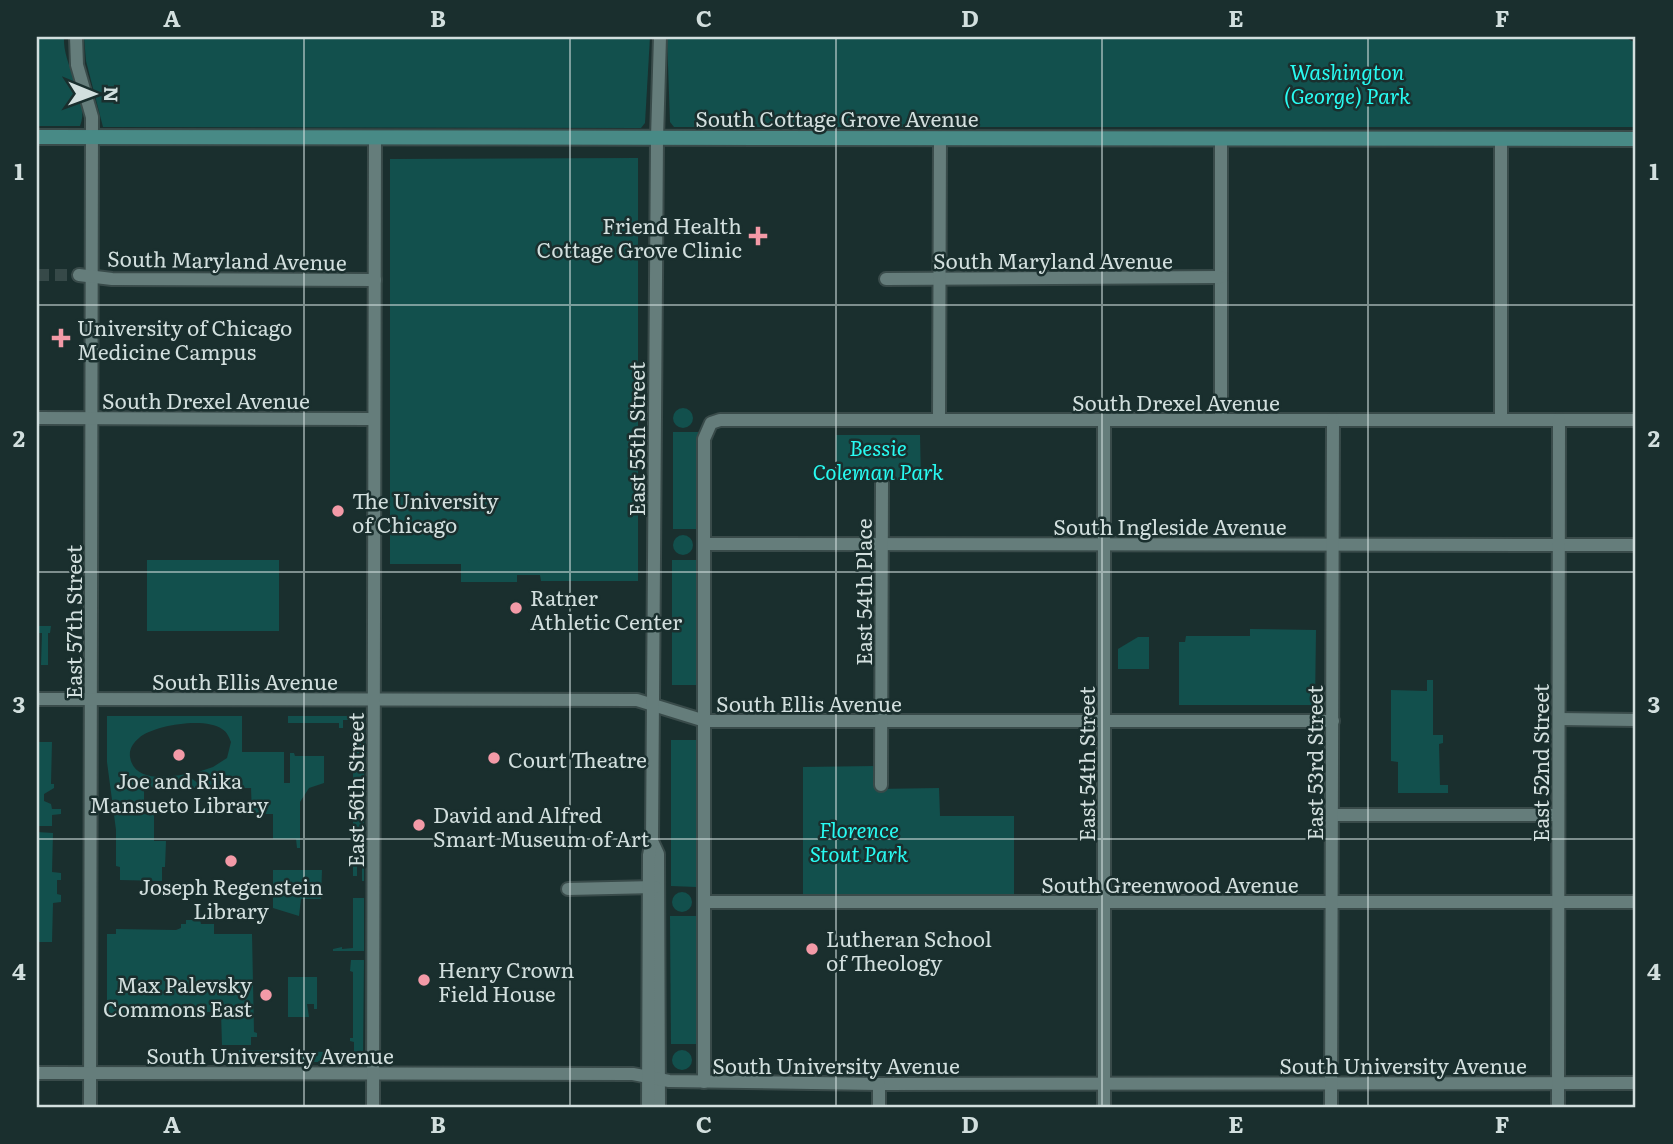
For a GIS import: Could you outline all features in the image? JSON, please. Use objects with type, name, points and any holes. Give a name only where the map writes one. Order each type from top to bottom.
[{"type":"main road","name":"South Cottage Grove Avenue","points":[[37,137],[1636,139]]},
{"type":"street","name":"East 57th Street","points":[[76,37],[77,65],[92,117],[85,276],[91,418],[90,1107]]},
{"type":"street","name":"East 55th Street","points":[[659,1107],[654,1078],[653,887],[649,855],[652,841],[660,37]]},
{"type":"street","name":"East 56th Street","points":[[373,1107],[375,137]]},
{"type":"street","points":[[939,420],[940,138]]},
{"type":"street","points":[[1221,138],[1221,420]]},
{"type":"street","points":[[1501,139],[1501,420]]},
{"type":"street","name":"South Maryland Avenue","points":[[85,276],[126,279],[374,280]]},
{"type":"street","name":"South Maryland Avenue","points":[[886,279],[1221,278]]},
{"type":"street","name":"South Drexel Avenue","points":[[37,418],[374,419]]},
{"type":"street","name":"South Drexel Avenue","points":[[705,544],[705,439],[708,428],[716,420],[1636,420]]},
{"type":"street","name":"East 54th Street","points":[[1104,420],[1104,1107]]},
{"type":"street","name":"East 53rd Street","points":[[1331,1107],[1333,420]]},
{"type":"street","name":"East 52nd Street","points":[[1558,1107],[1559,420]]},
{"type":"street","name":"East 54th Place","points":[[881,785],[882,483]]},
{"type":"street","points":[[704,1082],[705,544]]},
{"type":"street","name":"South Ingleside Avenue","points":[[705,544],[1636,545]]},
{"type":"street","name":"South Ellis Avenue","points":[[37,699],[636,700],[705,721],[1333,721]]},
{"type":"street","points":[[1559,719],[1636,720]]},
{"type":"street","points":[[1333,815],[1559,815]]},
{"type":"street","points":[[568,889],[653,887]]},
{"type":"street","name":"South Greenwood Avenue","points":[[704,902],[1636,902]]},
{"type":"street","name":"South University Avenue","points":[[37,1073],[637,1074],[704,1082],[878,1084],[1636,1083]]},
{"type":"street","name":"East 55th Street","points":[[648,1107],[654,1078]]},
{"type":"street","points":[[878,1084],[878,1107]]},
{"type":"green space","points":[[37,37],[64,37],[67,59],[82,105],[80,126],[37,126]]},
{"type":"green space","points":[[84,37],[650,37],[645,123],[641,128],[103,127],[86,61]]},
{"type":"green space","name":"Washington (George) Park","points":[[667,37],[1624,37],[1636,43],[1636,127],[674,127],[670,122]]},
{"type":"green space","points":[[638,158],[638,581],[541,581],[540,575],[517,575],[517,582],[461,582],[461,564],[390,564],[390,159]]},
{"type":"green space","points":[[679,408],[687,408],[693,418],[687,428],[679,428],[673,422],[673,414]]},
{"type":"green space","points":[[673,432],[698,432],[698,529],[673,529]]},
{"type":"green space","name":"Bessie Coleman Park","points":[[836,435],[920,435],[921,480],[836,480]]},
{"type":"green space","points":[[683,535],[690,538],[693,545],[690,552],[683,555],[676,552],[673,545],[676,538]]},
{"type":"green space","points":[[147,560],[279,560],[279,631],[147,631]]},
{"type":"green space","points":[[672,560],[698,560],[698,685],[672,685]]},
{"type":"green space","points":[[37,626],[51,626],[48,633],[48,665],[41,665],[42,633],[37,633]]},
{"type":"green space","points":[[1250,629],[1316,630],[1315,705],[1179,705],[1179,642],[1185,642],[1186,636],[1250,636]]},
{"type":"green space","points":[[1138,637],[1149,637],[1149,669],[1118,669],[1118,649]]},
{"type":"green space","points":[[1427,680],[1433,680],[1433,735],[1443,735],[1443,743],[1439,744],[1440,785],[1448,785],[1448,793],[1398,793],[1398,762],[1391,761],[1391,690],[1427,691]]},
{"type":"green space","points":[[107,716],[242,716],[242,752],[284,752],[284,783],[290,783],[290,753],[295,756],[324,756],[324,783],[309,788],[300,802],[300,848],[297,848],[296,839],[273,839],[273,814],[252,814],[251,788],[214,788],[195,773],[213,767],[227,758],[231,742],[224,730],[214,725],[192,723],[167,726],[146,733],[135,742],[130,754],[133,765],[145,775],[186,774],[204,788],[144,787],[144,814],[154,815],[154,841],[166,841],[162,881],[120,880],[120,867],[116,866],[116,830],[107,762]]},
{"type":"green space","points":[[288,716],[365,716],[364,781],[353,783],[353,737],[350,736],[355,732],[355,720],[343,720],[343,728],[339,728],[339,723],[288,723]]},
{"type":"green space","points":[[671,740],[697,740],[696,887],[671,886]]},
{"type":"green space","points":[[38,742],[52,742],[51,784],[54,784],[54,788],[44,794],[44,801],[51,804],[52,809],[61,809],[61,814],[52,815],[52,826],[37,826]]},
{"type":"green space","name":"Florence Stout Park","points":[[875,766],[875,789],[939,788],[940,816],[1014,816],[1014,895],[803,894],[803,767]]},
{"type":"green space","points":[[353,805],[360,805],[360,813],[364,813],[364,881],[362,854],[357,854],[357,876],[353,876]]},
{"type":"green space","points":[[37,832],[53,833],[52,872],[61,873],[61,880],[57,880],[57,894],[61,895],[61,902],[53,903],[52,942],[37,942]]},
{"type":"green space","points":[[273,870],[322,870],[321,899],[301,899],[299,916],[273,908]]},
{"type":"green space","points":[[678,892],[686,892],[692,902],[686,912],[678,912],[672,906],[672,898]]},
{"type":"green space","points":[[353,898],[364,898],[364,951],[333,951],[342,947],[353,948]]},
{"type":"green space","points":[[670,916],[696,916],[696,1044],[671,1044]]},
{"type":"green space","points":[[186,920],[214,924],[214,934],[252,934],[254,1032],[257,1037],[251,1037],[251,1045],[222,1045],[221,1012],[188,1012],[187,1006],[169,1006],[169,1012],[107,1015],[107,934],[116,934],[116,929],[176,930],[181,928],[181,924],[186,924]]},
{"type":"green space","points":[[351,960],[364,960],[363,1059],[360,1062],[351,1062],[354,1042],[350,1041],[350,1038],[353,1038]]},
{"type":"green space","points":[[288,977],[317,977],[317,1009],[314,1009],[314,1004],[307,1004],[309,1017],[288,1017]]},
{"type":"green space","points":[[239,1050],[329,1052],[329,1062],[311,1062],[311,1058],[307,1059],[307,1062],[242,1062],[239,1060]]},
{"type":"green space","points":[[678,1050],[686,1050],[692,1060],[686,1070],[678,1070],[672,1064],[672,1056]]},
{"type":"tunnel","points":[[37,275],[79,275]]},
{"type":"place","name":"Friend Health Cottage Grove Clinic","points":[[758,236]]},
{"type":"place","name":"University of Chicago Medicine Campus","points":[[61,338]]},
{"type":"place","name":"The University of Chicago","points":[[338,511]]},
{"type":"place","name":"Ratner Athletic Center","points":[[516,608]]},
{"type":"place","name":"Joe and Rika Mansueto Library","points":[[179,755]]},
{"type":"place","name":"Court Theatre","points":[[494,758]]},
{"type":"place","name":"David and Alfred Smart Museum of Art","points":[[419,825]]},
{"type":"place","name":"Joseph Regenstein Library","points":[[231,861]]},
{"type":"place","name":"Lutheran School of Theology","points":[[812,949]]},
{"type":"place","name":"Henry Crown Field House","points":[[424,980]]},
{"type":"place","name":"Max Palevsky Commons East","points":[[266,995]]}]
